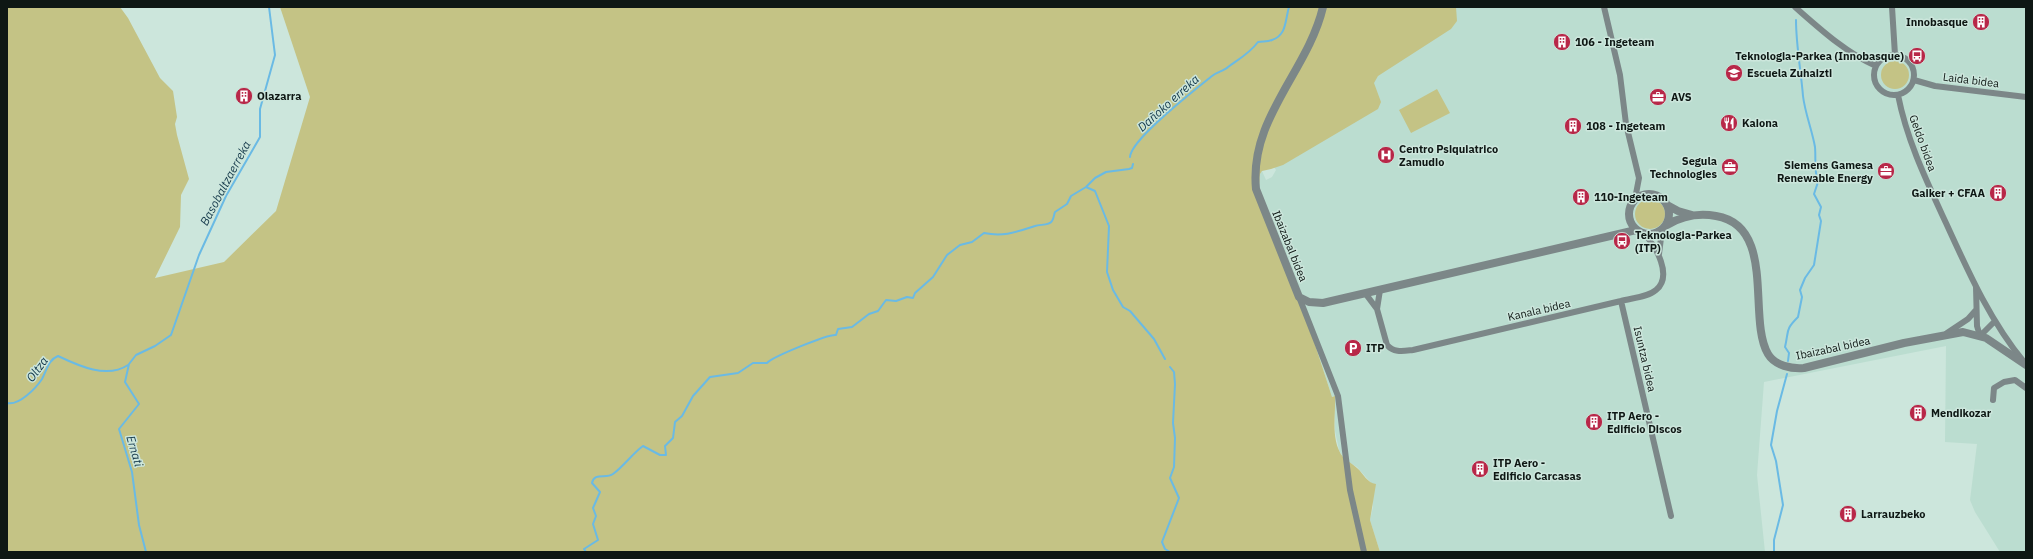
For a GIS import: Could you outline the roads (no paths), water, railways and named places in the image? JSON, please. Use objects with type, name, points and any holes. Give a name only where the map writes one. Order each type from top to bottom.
[{"type":"street","name":"Ibaizabal bidea","points":[[1323,7],[1313,36],[1276,101],[1264,128],[1255,179],[1256,189],[1299,297],[1309,302],[1323,303],[1636,230]]},
{"type":"street","points":[[1604,7],[1620,75],[1626,124],[1639,178],[1636,199]]},
{"type":"street","points":[[1795,7],[1845,48],[1876,66]]},
{"type":"street","points":[[1892,7],[1895,55]]},
{"type":"street","points":[[1895,55],[1901,56],[1911,63],[1915,74],[1914,80],[1908,90],[1898,95],[1891,96],[1880,90],[1874,79],[1876,66],[1884,58],[1895,55]]},
{"type":"street","name":"Laida bidea","points":[[1914,80],[1935,86],[2026,97]]},
{"type":"street","name":"Geldo bidea","points":[[1898,95],[1907,133],[1924,176],[1995,321],[2013,349],[2026,365]]},
{"type":"street","points":[[1653,194],[1659,196],[1667,205],[1669,218],[1665,227],[1657,233],[1644,234],[1636,230],[1629,218],[1631,205],[1641,196],[1653,194]]},
{"type":"street","name":"Ibaizabal bidea","points":[[1667,205],[1684,213],[1696,215]]},
{"type":"street","name":"Ibaizabal bidea","points":[[1665,227],[1681,218],[1705,214],[1722,217],[1738,226],[1749,242],[1756,264],[1764,346],[1771,358],[1776,362],[1794,368],[1804,368],[1947,333],[1963,332],[1980,336],[2009,352],[2026,365]]},
{"type":"street","name":"Kanala bidea","points":[[1659,257],[1665,227]]},
{"type":"street","name":"Kanala bidea","points":[[1377,309],[1383,336],[1387,346],[1398,351],[1413,350],[1621,302],[1652,292],[1660,286],[1663,274],[1659,257],[1652,243],[1644,234]]},
{"type":"street","points":[[1976,284],[1977,326],[1980,336],[1995,321]]},
{"type":"street","points":[[1377,309],[1380,290]]},
{"type":"street","points":[[1365,293],[1377,309]]},
{"type":"street","points":[[1299,297],[1338,396],[1350,490],[1364,552]]},
{"type":"street","name":"Isuntza bidea","points":[[1621,302],[1671,516]]},
{"type":"street","points":[[1947,333],[1968,319],[1976,310]]},
{"type":"street","points":[[1994,400],[1994,388],[2004,382],[2015,380],[2026,388]]},
{"type":"waterway","name":"Basobaltzaerreka","points":[[146,552],[139,525],[132,472],[119,429],[139,404],[125,382],[129,364],[136,355],[155,346],[171,335],[199,255],[226,196],[260,137],[260,109],[275,55],[269,7]]},
{"type":"waterway","name":"Dañoko erreka","points":[[1130,157],[1133,149],[1152,127],[1193,92],[1214,75],[1244,56],[1258,42],[1270,41],[1277,38],[1285,26],[1289,7]]},
{"type":"waterway","points":[[1788,361],[1789,353],[1785,347],[1788,330],[1798,317],[1802,297],[1800,290],[1805,278],[1814,265],[1821,221],[1819,215],[1821,207],[1814,194],[1818,182],[1815,147],[1803,96],[1796,20]]},
{"type":"waterway","name":"Dañoko erreka","points":[[586,552],[584,549],[598,540],[593,524],[596,516],[593,508],[600,492],[592,483],[593,480],[598,477],[613,474],[643,446],[660,455],[666,455],[665,446],[673,438],[675,422],[682,416],[693,396],[710,377],[738,373],[753,363],[767,363],[800,346],[836,335],[838,329],[852,327],[869,314],[878,311],[886,300],[896,301],[907,297],[913,298],[915,293],[933,277],[947,255],[960,245],[972,242],[984,233],[1004,234],[1016,232],[1037,225],[1049,224],[1053,220],[1055,212],[1067,204],[1071,196],[1086,187],[1095,178],[1106,172],[1132,168],[1133,164]]},
{"type":"waterway","points":[[1086,187],[1095,191],[1109,226],[1107,272],[1113,290],[1123,307],[1130,311],[1154,339],[1165,359]]},
{"type":"waterway","name":"Oltza","points":[[7,403],[17,402],[27,396],[42,379],[52,360],[58,356],[93,370],[111,371],[128,365]]},
{"type":"waterway","points":[[1170,367],[1174,372],[1175,384],[1173,423],[1175,438],[1174,467],[1170,478],[1179,498],[1162,542],[1165,549],[1170,552]]},
{"type":"waterway","points":[[1774,552],[1774,540],[1783,505],[1776,461],[1771,445],[1777,411],[1787,374]]},
{"type":"place","name":"Innobasque","points":[[1981,22]]},
{"type":"place","name":"106 - Ingeteam","points":[[1562,42]]},
{"type":"place","name":"Teknologia-Parkea (Innobasque)","points":[[1917,56]]},
{"type":"place","name":"Escuela Zuhaizti","points":[[1734,73]]},
{"type":"place","name":"Olazarra","points":[[244,96]]},
{"type":"place","name":"AVS","points":[[1658,97]]},
{"type":"place","name":"Kaiona","points":[[1729,123]]},
{"type":"place","name":"108 - Ingeteam","points":[[1573,126]]},
{"type":"place","name":"Centro Psiquiatrico Zamudio","points":[[1386,155]]},
{"type":"place","name":"Segula Technologies","points":[[1730,167]]},
{"type":"place","name":"Siemens Gamesa Renewable Energy","points":[[1886,171]]},
{"type":"place","name":"Gaiker + CFAA","points":[[1998,193]]},
{"type":"place","name":"110-Ingeteam","points":[[1581,197]]},
{"type":"place","name":"Teknologia-Parkea (ITP)","points":[[1622,241]]},
{"type":"place","name":"ITP","points":[[1353,348]]},
{"type":"place","name":"Mendikozar","points":[[1918,413]]},
{"type":"place","name":"ITP Aero - Edificio Discos","points":[[1594,422]]},
{"type":"place","name":"ITP Aero - Edificio Carcasas","points":[[1480,469]]},
{"type":"place","name":"Larrauzbeko","points":[[1848,514]]},
{"type":"water label","name":"Ernati","points":[[135,451]]}]
